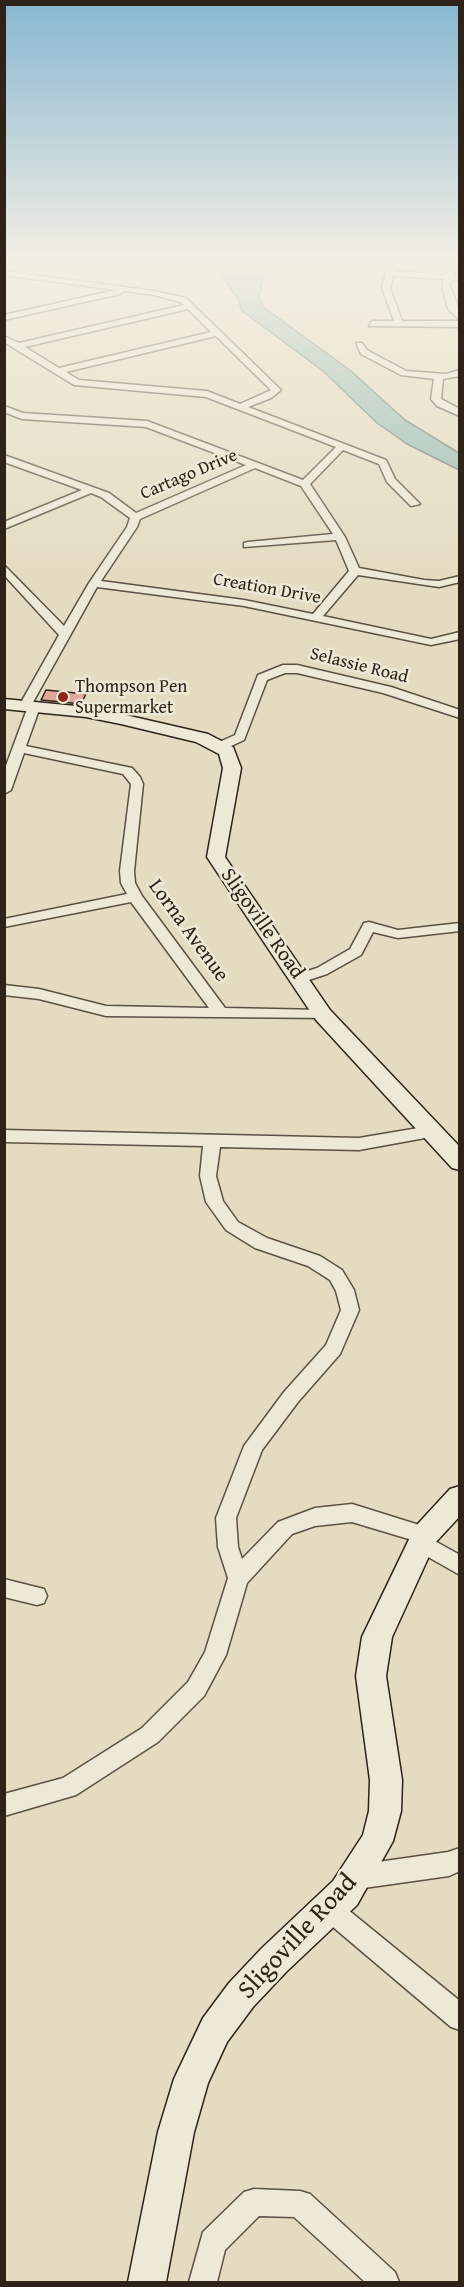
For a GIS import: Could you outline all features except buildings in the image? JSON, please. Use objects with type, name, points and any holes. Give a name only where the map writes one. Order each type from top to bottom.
[{"type":"street","points":[[54,368],[77,383],[207,393],[242,406],[386,464],[391,480],[414,504]]},
{"type":"street","points":[[59,371],[73,368]]},
{"type":"street","points":[[242,406],[268,396],[276,390],[254,368]]},
{"type":"street","points":[[394,368],[404,373],[439,377],[459,374]]},
{"type":"street","points":[[439,377],[436,399],[440,404],[459,413]]},
{"type":"street","points":[[4,409],[22,416],[147,424],[305,484],[340,537],[355,571]]},
{"type":"street","points":[[305,484],[341,447]]},
{"type":"street","points":[[4,790],[29,706],[64,634],[94,583],[132,528],[135,517],[105,495],[8,461]]},
{"type":"street","name":"Cartago Drive","points":[[135,517],[256,464]]},
{"type":"street","points":[[4,526],[90,490]]},
{"type":"street","points":[[248,545],[340,537]]},
{"type":"street","points":[[4,568],[64,634]]},
{"type":"street","points":[[355,571],[424,583],[439,584],[459,579]]},
{"type":"street","points":[[316,616],[355,571]]},
{"type":"street","name":"Creation Drive","points":[[94,583],[164,590],[316,616],[431,642],[459,635]]},
{"type":"street","name":"Selassie Road","points":[[221,746],[240,737],[262,678],[283,669],[297,669],[387,690],[459,714]]},
{"type":"street","points":[[4,704],[121,719],[202,738],[221,746]]},
{"type":"street","name":"Sligoville Road","points":[[221,746],[230,756],[232,768],[216,856],[323,1015],[459,1162]]},
{"type":"street","name":"Lorna Avenue","points":[[18,748],[127,771],[134,777],[137,784],[127,871],[128,883],[135,897],[221,1013]]},
{"type":"street","points":[[4,922],[135,897]]},
{"type":"street","points":[[300,978],[322,971],[356,952],[369,926],[398,934],[459,927]]},
{"type":"street","points":[[4,990],[39,994],[106,1011],[323,1015]]},
{"type":"street","points":[[4,1136],[359,1144],[430,1132]]},
{"type":"street","points":[[212,1142],[208,1176],[215,1202],[232,1226],[261,1244],[314,1261],[336,1275],[345,1290],[350,1310],[333,1349],[291,1397],[254,1446],[226,1518],[228,1547],[238,1578]]},
{"type":"street","name":"Sligoville Road","points":[[147,2283],[176,2132],[192,2079],[215,2030],[241,1995],[357,1877],[377,1841],[385,1811],[386,1780],[371,1676],[377,1637],[423,1539],[459,1497]]},
{"type":"street","points":[[4,1805],[68,1787],[150,1735],[196,1689],[215,1655],[238,1578],[285,1528],[315,1517],[352,1513],[423,1539],[459,1566]]},
{"type":"street","points":[[4,1588],[37,1596]]},
{"type":"street","points":[[357,1877],[449,1864],[459,1860]]},
{"type":"street","points":[[328,1908],[459,2018]]},
{"type":"street","points":[[203,2283],[213,2242],[254,2202],[300,2204],[385,2283]]},
{"type":"water","points":[[319,368],[347,368],[405,420],[459,453],[459,470],[407,444],[377,423]]},
{"type":"place","name":"Thompson Pen Supermarket","points":[[63,697]]}]
